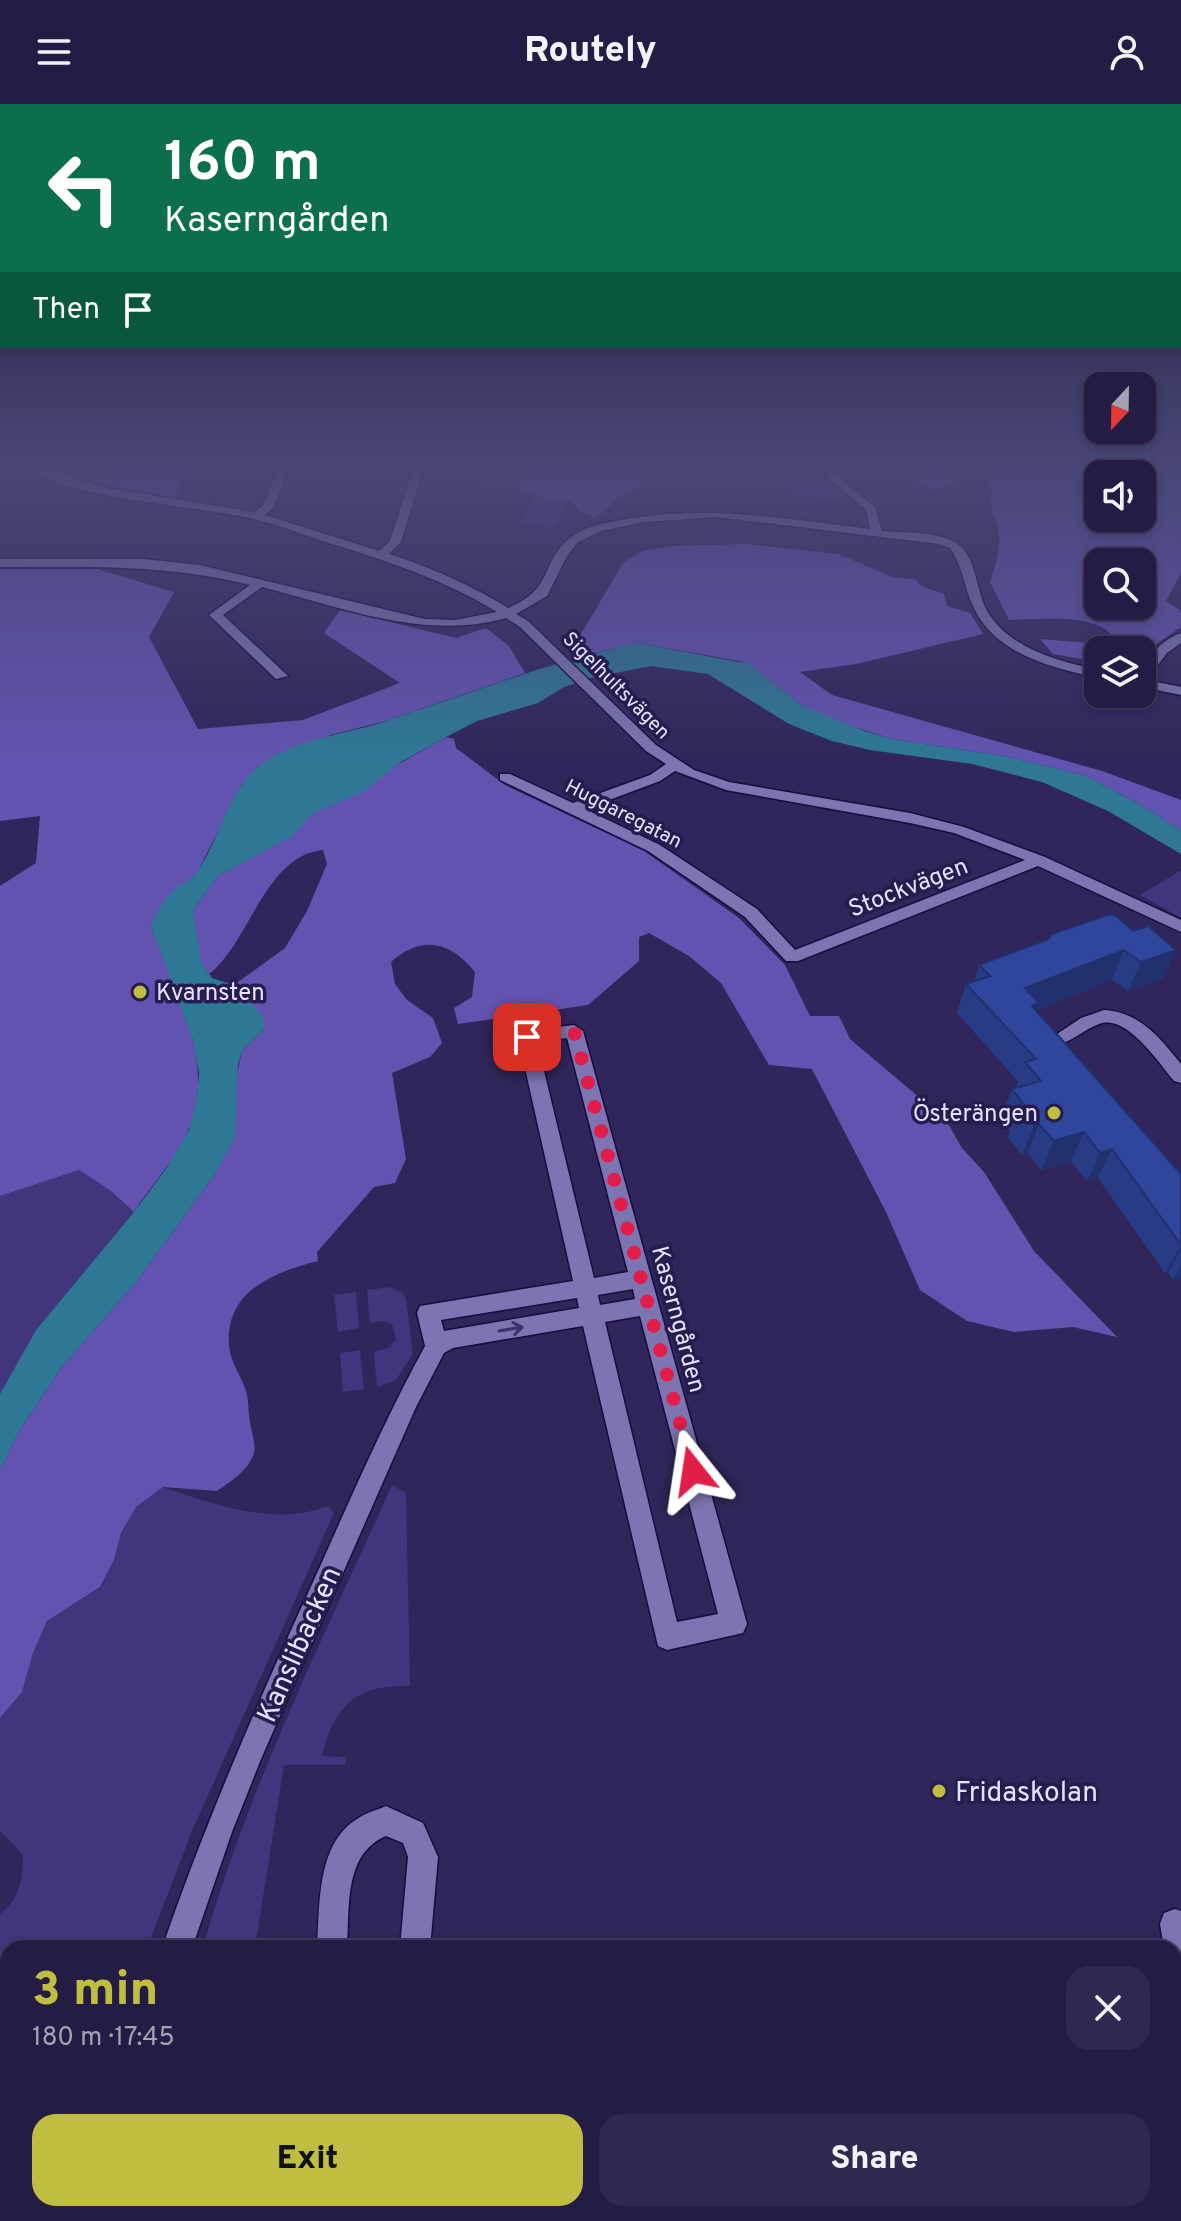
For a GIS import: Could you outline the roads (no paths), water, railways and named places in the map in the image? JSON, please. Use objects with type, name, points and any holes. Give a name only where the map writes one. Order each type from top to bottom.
[{"type":"street","points":[[160,565],[200,569],[262,582],[425,623],[460,624],[529,603],[543,593],[557,565]]},
{"type":"street","name":"Sigelhultsvägen","points":[[408,565],[468,590],[505,611],[550,646],[651,748],[674,765],[726,786],[935,823],[1039,860],[1181,927]]},
{"type":"street","points":[[963,565],[980,609],[1006,639],[1054,661],[1084,670]]},
{"type":"street","points":[[262,582],[215,615],[281,676]]},
{"type":"street","points":[[1156,659],[1162,650],[1181,637]]},
{"type":"street","points":[[1156,684],[1181,691]]},
{"type":"street","points":[[569,810],[655,778],[674,765]]},
{"type":"street","name":"Huggaregatan","points":[[505,777],[654,848],[751,913],[792,957]]},
{"type":"street","name":"Stockvägen","points":[[792,957],[1039,860]]},
{"type":"street","points":[[1060,1038],[1103,1016],[1121,1018],[1136,1028],[1181,1076]]},
{"type":"street","name":"Kaserngården","points":[[574,1031],[734,1624],[667,1637],[586,1288],[527,1037],[574,1031]]},
{"type":"street","points":[[641,1279],[428,1313],[436,1346],[449,1339],[648,1306]]},
{"type":"street","name":"Kanslibacken","points":[[180,1940],[200,1877],[249,1753],[406,1403],[436,1346]]},
{"type":"street","points":[[333,1940],[342,1856],[361,1832],[386,1821],[413,1833],[423,1857],[416,1940]]},
{"type":"water","points":[[638,643],[749,664],[801,705],[864,731],[892,739],[1009,757],[1086,776],[1181,831],[1181,854],[1108,811],[1042,782],[972,764],[870,750],[832,741],[789,724],[708,674],[651,666],[590,678],[564,687],[538,703],[477,721],[446,737],[401,762],[363,792],[313,813],[291,837],[218,876],[193,910],[201,962],[212,978],[234,985],[263,1017],[264,1029],[242,1051],[238,1065],[235,1137],[215,1174],[137,1281],[61,1368],[19,1431],[0,1470],[0,1394],[36,1330],[134,1212],[166,1169],[189,1130],[199,1073],[193,1040],[151,926],[167,898],[197,872],[247,778],[272,757],[304,743],[389,720],[543,668]]},
{"type":"place","name":"Kvarnsten","points":[[140,992]]},
{"type":"place","name":"Österängen","points":[[1054,1113]]},
{"type":"place","name":"Fridaskolan","points":[[939,1791]]}]
